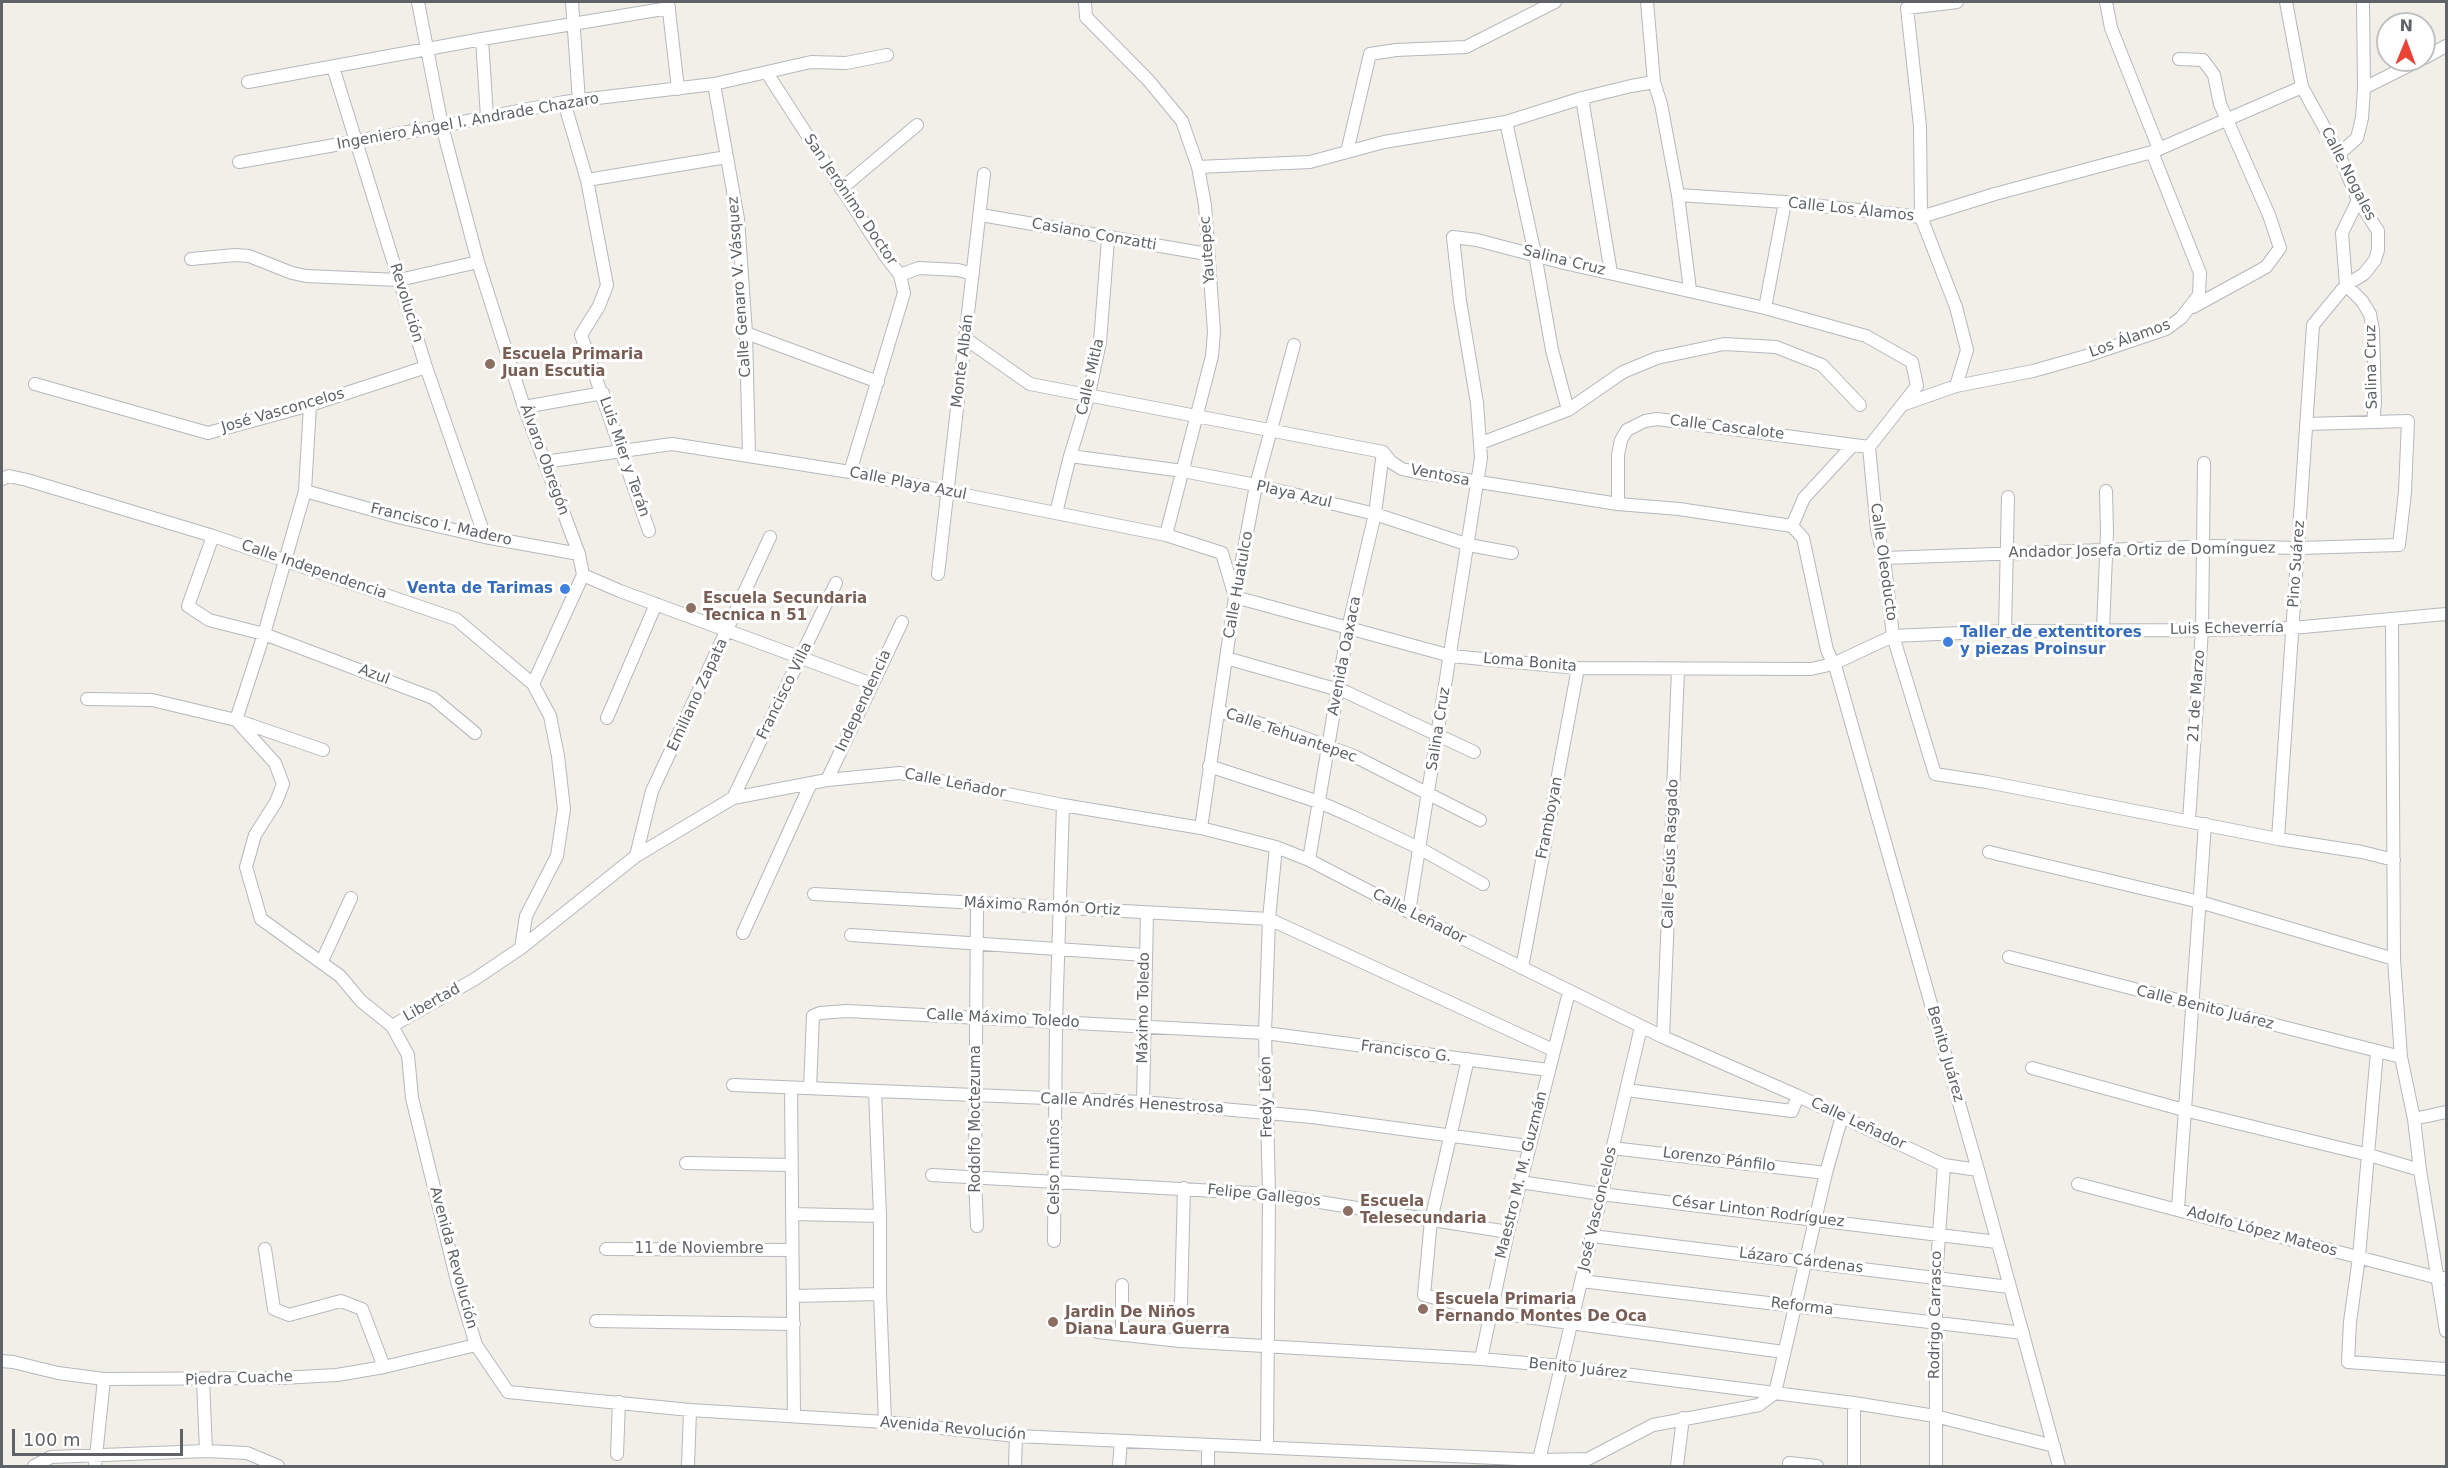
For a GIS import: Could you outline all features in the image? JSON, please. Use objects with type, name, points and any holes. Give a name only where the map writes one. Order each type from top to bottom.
[{"type":"street","name":"Álvaro Obregón","points":[[418,2],[442,126],[478,262],[524,407],[579,554]]},
{"type":"street","points":[[572,2],[579,101]]},
{"type":"street","name":"Yautepec","points":[[1085,2],[1086,17],[1149,81],[1182,121],[1198,167],[1205,205],[1214,332],[1212,356],[1166,535]]},
{"type":"street","points":[[1347,152],[1370,54],[1396,50],[1466,47],[1555,2]]},
{"type":"street","points":[[1647,2],[1654,82],[1661,104],[1678,195],[1690,290]]},
{"type":"street","points":[[1956,386],[1967,350],[1956,307],[1921,217],[1920,126],[1907,8],[1957,2]]},
{"type":"street","points":[[2106,2],[2111,28],[2200,273],[2199,295],[2191,308]]},
{"type":"street","name":"Calle Nogales","points":[[2286,2],[2302,87],[2339,154],[2358,200],[2378,231],[2378,250],[2375,260],[2364,274],[2346,285],[2313,325]]},
{"type":"street","points":[[2339,154],[2357,138],[2362,118],[2363,2]]},
{"type":"street","points":[[248,82],[482,39],[574,25],[669,5],[678,89]]},
{"type":"street","points":[[482,39],[487,117]]},
{"type":"street","name":"Ingeniero Ángel l. Andrade Chazaro","points":[[239,162],[564,102],[714,84],[811,62],[846,63],[887,54]]},
{"type":"street","points":[[2178,59],[2203,60],[2214,75],[2220,104],[2228,119]]},
{"type":"street","name":"Revolución","points":[[333,67],[426,366],[485,537]]},
{"type":"street","points":[[2364,88],[2396,72]]},
{"type":"street","name":"San Jerónimo Doctor","points":[[767,73],[886,258],[900,275],[904,293],[850,472]]},
{"type":"street","points":[[1198,167],[1310,162],[1384,142],[1506,122],[1582,98],[1654,82]]},
{"type":"street","name":"Calle Genaro V. Vásquez","points":[[714,84],[738,219],[746,333],[748,455]]},
{"type":"street","name":"Calle Los Álamos","points":[[1678,195],[1785,202],[1921,217],[2155,150],[2302,87]]},
{"type":"street","points":[[1582,98],[1611,273]]},
{"type":"street","points":[[564,102],[587,180],[727,157]]},
{"type":"street","name":"Los Álamos","points":[[1902,405],[1956,386],[2033,371],[2166,329],[2191,308],[2266,267],[2280,248],[2269,215],[2228,119]]},
{"type":"street","points":[[1506,122],[1535,255],[1552,350],[1568,410]]},
{"type":"street","points":[[841,189],[917,125]]},
{"type":"street","name":"Monte Albán","points":[[938,574],[984,174]]},
{"type":"street","name":"Luis Mier y Terán","points":[[587,180],[607,285],[581,335],[649,531]]},
{"type":"street","points":[[2346,285],[2342,233],[2358,200]]},
{"type":"street","points":[[1766,308],[1785,202]]},
{"type":"street","name":"Casiano Conzatti","points":[[981,215],[1207,254]]},
{"type":"street","name":"Salina Cruz","points":[[1409,912],[1469,545],[1481,443],[1453,237],[1478,240],[1766,308],[1866,336],[1912,362],[1917,386],[1902,405]]},
{"type":"street","name":"Calle Mitla","points":[[1056,513],[1089,394],[1100,342],[1108,238]]},
{"type":"street","points":[[191,259],[249,256],[292,273],[306,276],[399,280],[478,262]]},
{"type":"street","points":[[900,275],[919,268],[958,270],[973,274]]},
{"type":"street","name":"Salina Cruz","points":[[2346,285],[2362,301],[2370,314],[2373,331],[2375,403],[2373,422]]},
{"type":"street","name":"Pino Suárez","points":[[2278,839],[2313,325]]},
{"type":"street","points":[[746,333],[827,361],[878,382]]},
{"type":"street","name":"Ventosa","points":[[966,339],[1030,384],[1383,452],[1391,462],[1402,469],[1618,504],[1679,509],[1792,526]]},
{"type":"street","points":[[1481,443],[1568,410],[1623,372],[1657,358],[1724,344],[1776,347],[1822,365],[1860,405]]},
{"type":"street","name":"Calle Huatulco","points":[[1201,828],[1235,597],[1256,485],[1294,345]]},
{"type":"street","name":"José Vasconcelos","points":[[35,384],[208,433],[310,405],[426,366]]},
{"type":"street","points":[[524,407],[603,393]]},
{"type":"street","points":[[236,720],[264,634],[305,491],[310,405]]},
{"type":"street","points":[[1869,447],[1902,405]]},
{"type":"street","name":"Calle Cascalote","points":[[1618,504],[1618,455],[1621,440],[1627,430],[1645,421],[1657,419],[1869,447]]},
{"type":"street","name":"Andador Josefa Ortiz de Domínguez","points":[[1884,558],[2203,546],[2299,548],[2399,545],[2409,434],[2408,421],[2373,422]]},
{"type":"street","points":[[2306,424],[2373,422]]},
{"type":"street","name":"Calle Playa Azul","points":[[544,462],[672,444],[850,472],[1166,535],[1222,553],[1235,597]]},
{"type":"street","points":[[1833,664],[1827,650],[1803,538],[1792,526],[1804,498],[1853,445]]},
{"type":"street","name":"Calle Oleoducto","points":[[1869,447],[1876,530],[1884,558],[1893,636],[1935,774],[2189,820]]},
{"type":"street","name":"Avenida Oaxaca","points":[[1309,860],[1348,628],[1375,514],[1383,452]]},
{"type":"street","name":"Playa Azul","points":[[1070,456],[1183,471],[1256,485],[1375,514],[1469,545],[1512,553]]},
{"type":"street","name":"21 de Marzo","points":[[2189,820],[2202,630],[2204,463]]},
{"type":"street","name":"Calle Independencia","points":[[2,479],[9,477],[27,480],[213,536],[456,619],[532,684],[550,716],[558,756],[564,809],[557,856],[526,916],[521,948]]},
{"type":"street","name":"Francisco I. Madero","points":[[305,491],[398,517],[485,537],[579,554]]},
{"type":"street","points":[[2103,630],[2106,491]]},
{"type":"street","points":[[2005,631],[2008,497]]},
{"type":"street","name":"Azul","points":[[213,536],[188,606],[209,620],[264,634],[433,698],[475,733]]},
{"type":"street","name":"Emiliano Zapata","points":[[636,856],[652,791],[770,537]]},
{"type":"street","points":[[532,684],[583,575],[579,554]]},
{"type":"street","points":[[583,575],[872,684]]},
{"type":"street","name":"Francisco Villa","points":[[733,798],[836,583]]},
{"type":"street","name":"Loma Bonita","points":[[1235,597],[1451,656],[1578,668],[1810,669],[1833,664]]},
{"type":"street","points":[[607,718],[656,604]]},
{"type":"street","name":"Luis Echeverría","points":[[1833,664],[1893,636],[2005,631],[2292,628],[2392,621],[2446,614]]},
{"type":"street","points":[[2392,621],[2394,959],[2401,1057],[2414,1119],[2420,1170],[2442,1278],[2446,1330]]},
{"type":"street","name":"Independencia","points":[[827,780],[902,622]]},
{"type":"street","points":[[1226,658],[1338,690],[1474,752]]},
{"type":"street","name":"Benito Juárez","points":[[1833,664],[1978,1170],[2059,1467]]},
{"type":"street","name":"Framboyan","points":[[1522,968],[1578,668]]},
{"type":"street","name":"Calle Jesús Rasgado","points":[[1663,1037],[1678,670]]},
{"type":"street","points":[[87,699],[152,700],[236,720],[323,750]]},
{"type":"street","name":"Calle Tehuantepec","points":[[1218,711],[1291,733],[1354,756],[1480,820]]},
{"type":"street","name":"Libertad","points":[[236,720],[274,763],[283,784],[276,802],[255,835],[246,867],[261,919],[340,976],[362,1001],[392,1026],[475,979],[521,948],[636,856],[733,798],[827,780]]},
{"type":"street","points":[[1209,766],[1319,802],[1419,849],[1483,884]]},
{"type":"street","name":"Calle Leñador","points":[[827,780],[900,773],[1063,805],[1201,828],[1276,847],[1309,860],[1641,1027],[1798,1096],[1944,1164],[1978,1170]]},
{"type":"street","points":[[743,933],[811,783]]},
{"type":"street","name":"Celso muños","points":[[1054,1241],[1056,1021],[1063,805]]},
{"type":"street","points":[[2189,820],[2394,860]]},
{"type":"street","points":[[2178,1209],[2205,824]]},
{"type":"street","name":"Fredy León","points":[[1267,1447],[1269,1194],[1265,1033],[1269,919],[1276,847]]},
{"type":"street","points":[[1989,852],[2200,902],[2394,959]]},
{"type":"street","name":"Máximo Ramón Ortiz","points":[[814,894],[1269,919]]},
{"type":"street","points":[[322,962],[351,898]]},
{"type":"street","name":"Rodolfo Moctezuma","points":[[977,904],[975,1176],[977,1226]]},
{"type":"street","name":"Máximo Toledo","points":[[1143,1102],[1147,913]]},
{"type":"street","points":[[1269,919],[1553,1050]]},
{"type":"street","points":[[850,935],[1145,955]]},
{"type":"street","name":"Calle Benito Juárez","points":[[2010,957],[2401,1057]]},
{"type":"street","name":"Maestro M. M. Guzmán","points":[[1481,1359],[1489,1312],[1528,1146],[1569,992]]},
{"type":"street","name":"Calle Máximo Toledo","points":[[810,1088],[813,1016],[820,1013],[847,1011],[1265,1033]]},
{"type":"street","name":"Avenida Revolución","points":[[392,1026],[408,1055],[412,1098],[458,1285],[476,1345],[508,1392],[690,1410],[885,1422],[1016,1436],[1539,1460],[1588,1459],[1653,1425],[1759,1405],[1775,1393]]},
{"type":"street","name":"José Vasconcelos","points":[[1539,1460],[1641,1027]]},
{"type":"street","name":"Francisco G.","points":[[1265,1033],[1548,1070]]},
{"type":"street","points":[[2377,1052],[2348,1362],[2446,1369]]},
{"type":"street","points":[[1468,1059],[1431,1220],[1424,1295],[1489,1312],[1784,1352]]},
{"type":"street","points":[[2032,1068],[2184,1110],[2369,1155],[2420,1170]]},
{"type":"street","name":"Calle Andrés Henestrosa","points":[[733,1085],[977,1097],[1143,1102],[1268,1112],[1528,1146]]},
{"type":"street","points":[[791,1088],[794,1416]]},
{"type":"street","points":[[1626,1090],[1792,1111],[1798,1096]]},
{"type":"street","points":[[875,1091],[885,1422]]},
{"type":"street","points":[[2414,1119],[2446,1112]]},
{"type":"street","points":[[1775,1393],[1826,1173],[1842,1116]]},
{"type":"street","name":"Lorenzo Pánfilo","points":[[1612,1148],[1826,1173]]},
{"type":"street","points":[[686,1163],[791,1165]]},
{"type":"street","name":"Rodrigo Carrasco","points":[[1936,1467],[1936,1278],[1944,1164]]},
{"type":"street","name":"Felipe Gallegos","points":[[932,1175],[1269,1194],[1508,1232]]},
{"type":"street","name":"César Linton Rodríguez","points":[[1520,1182],[1997,1242]]},
{"type":"street","name":"Adolfo López Mateos","points":[[2078,1184],[2442,1278]]},
{"type":"street","points":[[1180,1341],[1184,1188]]},
{"type":"street","points":[[792,1214],[880,1216]]},
{"type":"street","name":"Lázaro Cárdenas","points":[[1592,1236],[2009,1287]]},
{"type":"street","points":[[265,1249],[274,1309],[289,1315],[341,1301],[362,1309],[384,1367]]},
{"type":"street","name":"11 de Noviembre","points":[[606,1249],[792,1250]]},
{"type":"street","name":"Reforma","points":[[1581,1281],[2023,1334]]},
{"type":"street","points":[[1122,1285],[1122,1335]]},
{"type":"street","points":[[793,1296],[880,1294]]},
{"type":"street","points":[[596,1321],[794,1324]]},
{"type":"street","name":"Benito Juárez","points":[[1098,1332],[1180,1341],[1560,1366],[1854,1403],[1935,1416],[2054,1446]]},
{"type":"street","name":"Piedra Cuache","points":[[2,1361],[58,1373],[104,1379],[203,1380],[338,1375],[384,1367],[476,1345]]},
{"type":"street","points":[[96,1461],[104,1379]]},
{"type":"street","points":[[203,1380],[206,1451]]},
{"type":"street","points":[[616,1454],[619,1402]]},
{"type":"street","points":[[1854,1403],[1854,1467]]},
{"type":"street","points":[[688,1467],[690,1410]]},
{"type":"street","points":[[1677,1467],[1683,1418]]},
{"type":"street","points":[[1015,1467],[1016,1436]]},
{"type":"street","points":[[1119,1467],[1121,1441]]},
{"type":"street","points":[[1208,1445],[1208,1467]]},
{"type":"street","points":[[34,1467],[51,1457],[96,1461],[206,1451],[247,1453],[278,1467]]},
{"type":"street","points":[[1789,1465],[1817,1467]]},
{"type":"place","name":"Escuela Primaria Juan Escutia","points":[[490,364]]},
{"type":"place","name":"Venta de Tarimas","points":[[565,589]]},
{"type":"place","name":"Escuela Secundaria Tecnica n 51","points":[[691,608]]},
{"type":"place","name":"Taller de extentitores y piezas Proinsur","points":[[1948,642]]},
{"type":"place","name":"Escuela Telesecundaria","points":[[1348,1211]]},
{"type":"place","name":"Escuela Primaria Fernando Montes De Oca","points":[[1423,1309]]},
{"type":"place","name":"Jardin De Niños Diana Laura Guerra","points":[[1053,1322]]}]
